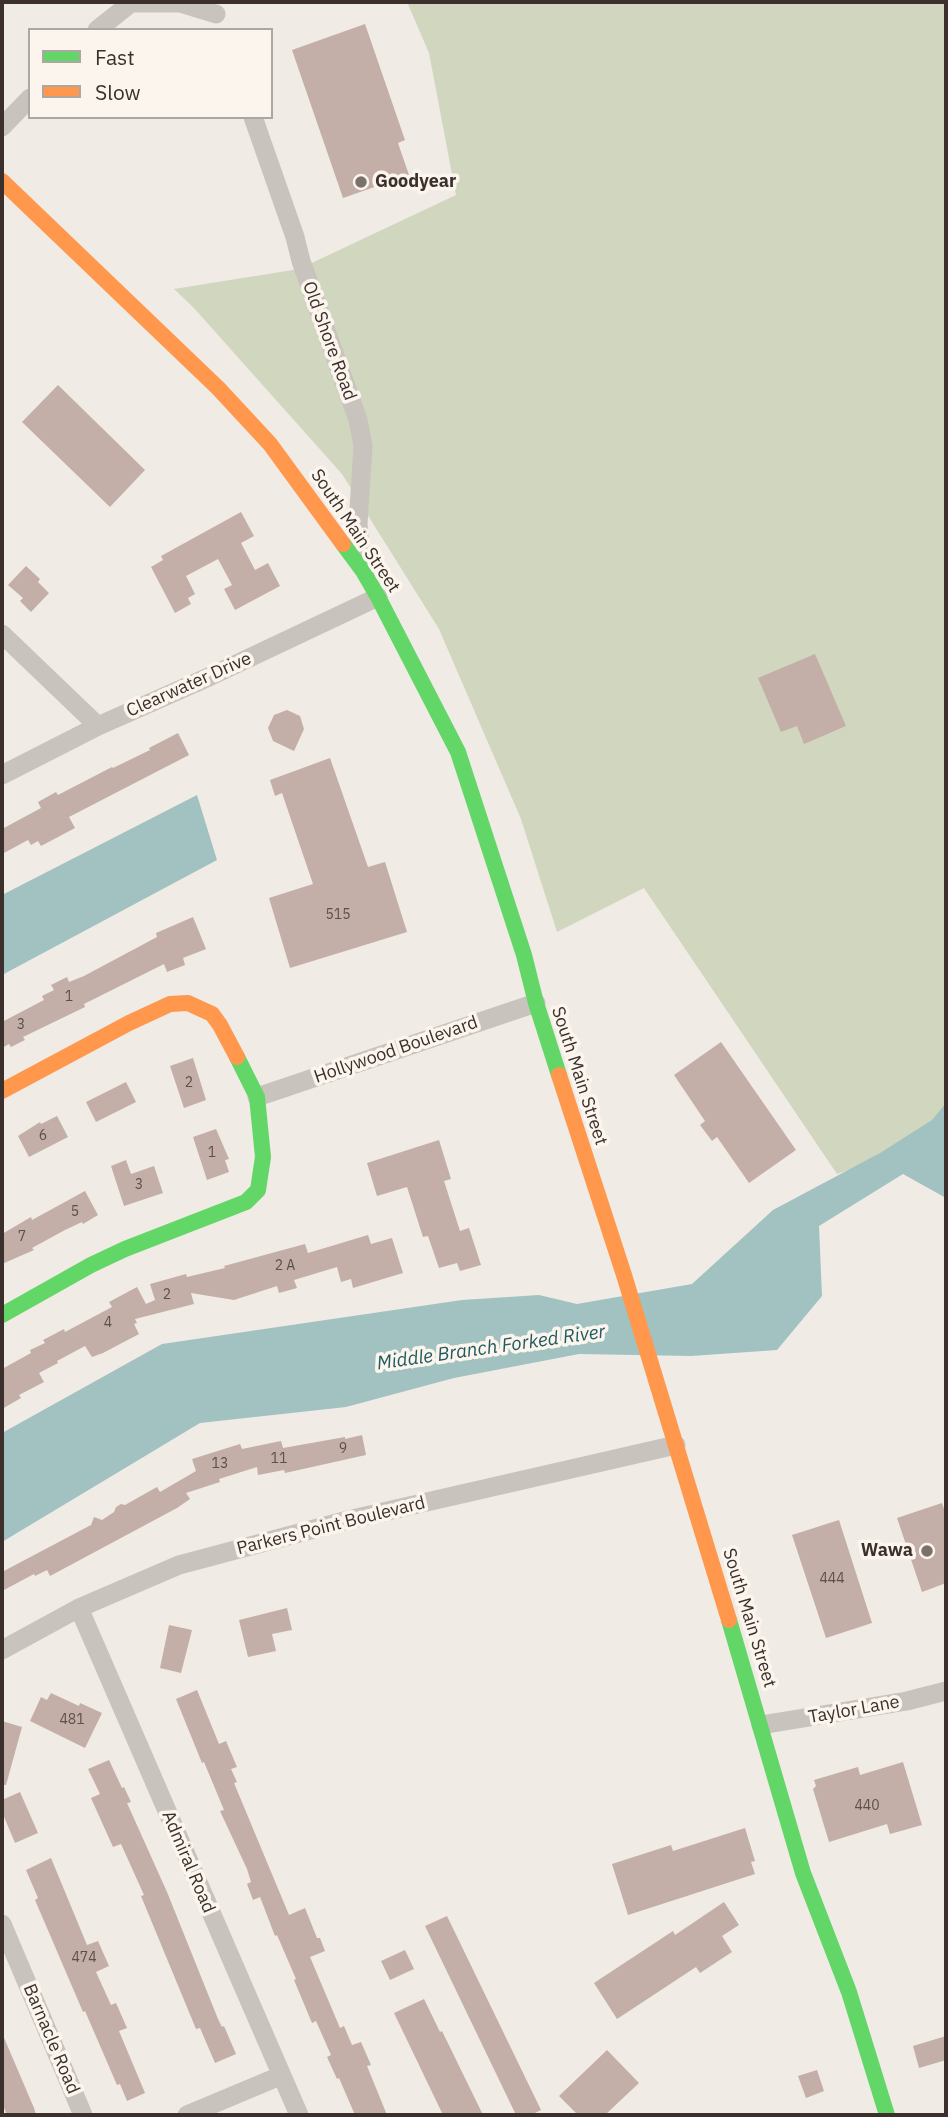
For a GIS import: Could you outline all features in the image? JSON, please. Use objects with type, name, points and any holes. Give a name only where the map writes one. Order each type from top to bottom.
[{"type":"main road","name":"South Main Street","points":[[2,181],[219,388],[278,454],[363,571],[458,752],[624,1275],[761,1725],[803,1873],[849,1992],[887,2115]]},
{"type":"main road","points":[[2,1091],[129,1023],[170,1004],[188,1003],[212,1014],[257,1097],[263,1157],[258,1190],[246,1202],[91,1265],[2,1315]]},
{"type":"street","points":[[99,28],[131,2],[180,3],[217,15]]},
{"type":"street","points":[[2,127],[28,100]]},
{"type":"street","name":"Old Shore Road","points":[[254,119],[295,237],[300,261],[358,419],[363,446],[358,524],[363,571]]},
{"type":"street","name":"Clearwater Drive","points":[[2,775],[98,726],[378,597]]},
{"type":"street","points":[[2,634],[98,726]]},
{"type":"street","name":"Hollywood Boulevard","points":[[257,1097],[536,1003]]},
{"type":"street","name":"Parkers Point Boulevard","points":[[2,1650],[79,1608],[179,1565],[348,1520],[676,1445]]},
{"type":"street","name":"Admiral Road","points":[[79,1608],[299,2115]]},
{"type":"street","name":"Taylor Lane","points":[[761,1725],[907,1701],[946,1690]]},
{"type":"street","name":"Barnacle Road","points":[[2,1924],[83,2115]]},
{"type":"street","points":[[187,2115],[280,2076]]},
{"type":"green space","points":[[407,2],[946,2],[946,1145],[903,1151],[837,1174],[644,888],[557,932],[521,819],[439,629],[342,474],[174,289],[299,269],[456,195],[429,53]]},
{"type":"water","points":[[197,795],[217,860],[2,975],[2,895]]},
{"type":"water","name":"Middle Branch Forked River","points":[[946,1103],[946,1198],[903,1174],[819,1226],[822,1296],[777,1350],[691,1356],[579,1354],[454,1378],[346,1407],[200,1423],[2,1542],[2,1433],[162,1344],[462,1300],[539,1295],[577,1304],[692,1284],[773,1210],[880,1153],[932,1120]]},
{"type":"building","points":[[365,24],[405,140],[398,143],[409,175],[343,198],[292,50]]},
{"type":"building","points":[[58,385],[145,470],[110,507],[22,422]]},
{"type":"building","points":[[241,512],[254,536],[241,543],[255,570],[268,563],[280,586],[235,610],[224,589],[232,585],[218,559],[186,576],[195,594],[188,598],[191,604],[175,613],[151,567],[163,560],[161,556]]},
{"type":"building","points":[[26,566],[40,579],[38,582],[49,593],[31,612],[20,601],[23,598],[8,585]]},
{"type":"building","points":[[815,654],[846,726],[804,744],[797,726],[781,732],[758,678]]},
{"type":"building","points":[[287,710],[300,716],[304,729],[294,751],[273,741],[268,728],[274,715]]},
{"type":"building","points":[[178,733],[189,755],[69,817],[75,828],[41,846],[38,841],[31,845],[28,840],[2,854],[2,829],[41,808],[38,802],[150,750],[149,748]]},
{"type":"building","points":[[330,758],[368,867],[385,862],[407,932],[290,968],[269,898],[313,884],[282,793],[275,796],[270,780]]},
{"type":"building","points":[[193,917],[206,949],[183,958],[185,965],[167,972],[164,964],[23,1037],[25,1040],[2,1048],[2,1022],[44,1000],[42,996],[54,990],[51,985],[67,977],[69,982],[84,976],[157,937],[156,933]]},
{"type":"building","points":[[721,1042],[796,1150],[749,1183],[717,1137],[712,1141],[700,1125],[705,1121],[674,1075]]},
{"type":"building","points":[[193,1058],[206,1100],[184,1108],[170,1066]]},
{"type":"building","points":[[126,1082],[136,1102],[96,1122],[86,1102]]},
{"type":"building","points":[[57,1116],[68,1137],[29,1157],[18,1136],[40,1122],[41,1124]]},
{"type":"building","points":[[216,1129],[229,1159],[225,1160],[229,1172],[207,1180],[193,1137]]},
{"type":"building","points":[[439,1140],[451,1179],[444,1181],[460,1231],[469,1228],[481,1265],[460,1271],[457,1263],[439,1268],[428,1236],[423,1237],[407,1187],[377,1196],[367,1163]]},
{"type":"building","points":[[126,1160],[131,1174],[154,1166],[163,1193],[124,1206],[111,1166]]},
{"type":"building","points":[[85,1191],[98,1215],[2,1264],[2,1234]]},
{"type":"building","points":[[368,1235],[371,1244],[392,1238],[403,1273],[353,1288],[351,1279],[341,1282],[337,1267],[294,1280],[297,1288],[279,1293],[277,1286],[234,1300],[191,1293],[194,1304],[135,1319],[137,1323],[134,1324],[139,1334],[103,1353],[92,1357],[85,1346],[57,1361],[58,1363],[39,1373],[44,1382],[19,1395],[21,1398],[2,1409],[2,1369],[31,1353],[30,1350],[45,1343],[43,1340],[64,1329],[65,1332],[112,1307],[109,1302],[137,1287],[146,1304],[155,1300],[150,1284],[186,1274],[187,1277],[225,1268],[224,1266],[305,1244],[308,1253]]},
{"type":"building","points":[[362,1435],[366,1455],[285,1473],[284,1470],[258,1475],[257,1467],[219,1479],[220,1482],[186,1493],[190,1499],[177,1508],[50,1576],[47,1570],[35,1576],[34,1574],[2,1591],[2,1572],[91,1525],[94,1517],[102,1520],[121,1504],[125,1505],[157,1487],[160,1492],[196,1471],[192,1459],[240,1444],[242,1449],[281,1441],[283,1448]]},
{"type":"building","name":"Wawa","points":[[942,1503],[946,1515],[946,1583],[922,1592],[897,1518]]},
{"type":"building","name":"Wawa","points":[[839,1520],[872,1623],[826,1638],[792,1535]]},
{"type":"building","points":[[287,1608],[292,1630],[272,1634],[276,1651],[248,1657],[239,1620]]},
{"type":"building","points":[[169,1625],[192,1630],[181,1673],[160,1668]]},
{"type":"building","points":[[197,1690],[219,1744],[226,1741],[237,1767],[231,1769],[237,1782],[234,1783],[289,1915],[305,1908],[317,1938],[320,1938],[325,1951],[310,1957],[340,2028],[344,2026],[352,2045],[361,2042],[371,2065],[367,2066],[387,2115],[355,2115],[327,2057],[331,2055],[316,2021],[312,2023],[260,1897],[253,1900],[247,1884],[251,1882],[247,1869],[220,1811],[224,1810],[176,1699]]},
{"type":"building","points":[[51,1693],[102,1713],[85,1748],[30,1721],[41,1697],[47,1700]]},
{"type":"building","points":[[2,1721],[22,1727],[6,1785],[2,1785]]},
{"type":"building","points":[[109,1760],[131,1802],[127,1803],[167,1892],[218,2019],[222,2027],[224,2026],[236,2054],[215,2063],[200,2028],[196,2029],[141,1896],[144,1895],[121,1844],[113,1847],[91,1798],[100,1794],[88,1769]]},
{"type":"building","points":[[903,1762],[922,1825],[890,1834],[887,1824],[829,1842],[813,1789],[816,1786],[814,1780],[858,1767],[860,1775]]},
{"type":"building","points":[[20,1792],[38,1833],[15,1843],[2,1812],[2,1800]]},
{"type":"building","points":[[745,1828],[755,1861],[751,1862],[755,1874],[628,1915],[612,1864],[671,1845],[673,1851]]},
{"type":"building","points":[[51,1858],[87,1945],[98,1941],[109,1966],[96,1972],[111,2005],[116,2003],[127,2028],[119,2031],[145,2093],[127,2101],[120,2084],[117,2085],[85,2011],[83,2012],[35,1900],[38,1898],[26,1870]]},
{"type":"building","points":[[724,1902],[739,1925],[722,1936],[732,1952],[700,1973],[696,1967],[617,2019],[594,1983],[673,1931],[675,1935]]},
{"type":"building","points":[[447,1916],[541,2110],[531,2115],[516,2115],[425,1926]]},
{"type":"building","points":[[405,1950],[414,1969],[390,1980],[381,1961]]},
{"type":"building","points":[[424,1999],[483,2115],[443,2115],[394,2013]]},
{"type":"building","points":[[2,2033],[36,2115],[7,2115],[2,2103]]},
{"type":"building","points":[[946,2036],[946,2060],[919,2068],[913,2046]]},
{"type":"building","points":[[607,2050],[639,2083],[605,2115],[578,2115],[559,2096]]},
{"type":"building","points":[[817,2070],[824,2091],[806,2098],[798,2076]]},
{"type":"traffic: fast","points":[[343,544],[378,597],[458,752],[524,955],[559,1075]]},
{"type":"traffic: fast","points":[[2,1315],[91,1265],[246,1202],[258,1190],[263,1157],[257,1097],[237,1057]]},
{"type":"traffic: fast","points":[[729,1620],[803,1873],[849,1992],[887,2115]]},
{"type":"traffic: slow","points":[[2,181],[218,388],[270,444],[343,544]]},
{"type":"traffic: slow","points":[[2,1091],[170,1004],[188,1003],[212,1014],[237,1057]]},
{"type":"traffic: slow","points":[[559,1075],[624,1275],[729,1620]]},
{"type":"place","name":"Goodyear","points":[[361,182]]},
{"type":"place","name":"Wawa","points":[[927,1551]]}]
